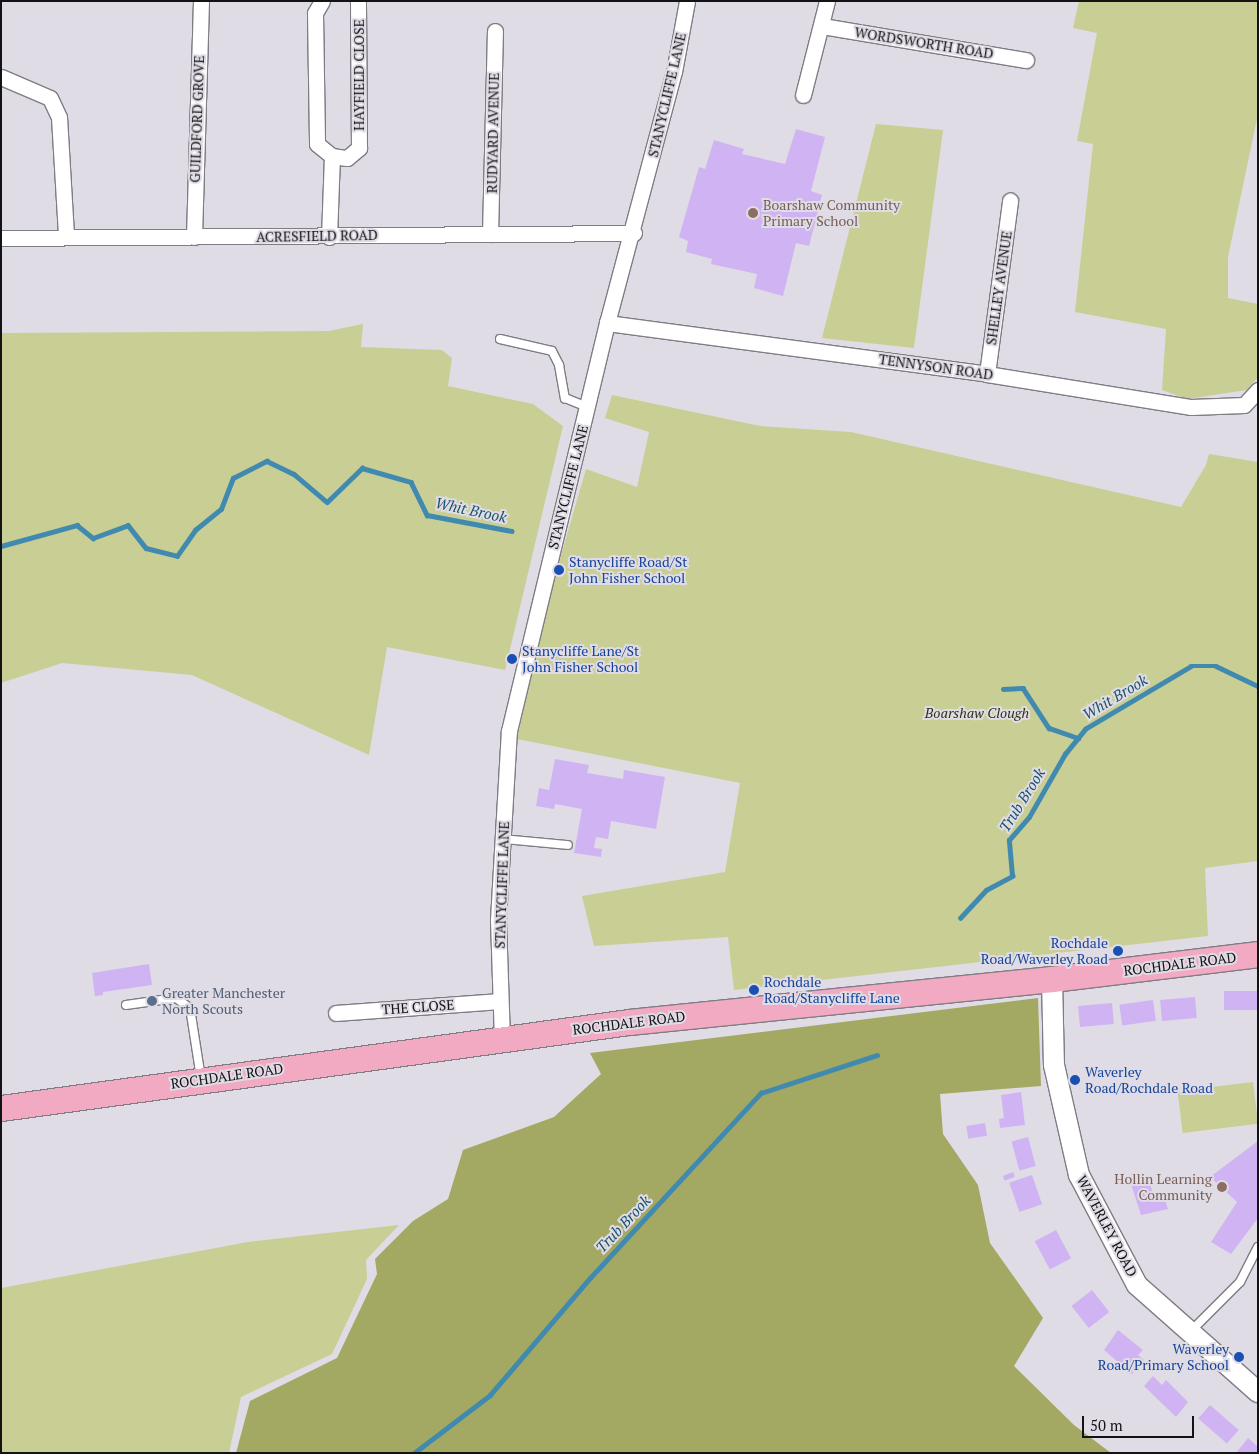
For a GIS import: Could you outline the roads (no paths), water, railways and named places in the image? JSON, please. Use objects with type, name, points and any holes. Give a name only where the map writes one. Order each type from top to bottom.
[{"type":"main road","name":"ROCHDALE ROAD","points":[[1,1108],[656,1019],[1052,979],[1258,954]]},
{"type":"street","name":"GUILDFORD GROVE","points":[[194,237],[201,1]]},
{"type":"street","points":[[322,1],[315,14],[317,144],[332,156],[329,237]]},
{"type":"street","name":"HAYFIELD CLOSE","points":[[332,156],[347,158],[359,148],[358,1]]},
{"type":"street","name":"STANYCLIFFE LANE","points":[[502,1040],[498,920],[509,731],[608,323],[634,233],[674,72],[687,1]]},
{"type":"street","points":[[803,95],[827,1]]},
{"type":"street","name":"WORDSWORTH ROAD","points":[[822,26],[1026,60]]},
{"type":"street","name":"RUDYARD AVENUE","points":[[490,234],[491,31],[510,31]]},
{"type":"street","points":[[1,77],[50,98],[59,117],[66,236]]},
{"type":"street","name":"SHELLEY AVENUE","points":[[987,374],[1010,201]]},
{"type":"street","name":"ACRESFIELD ROAD","points":[[1,238],[66,236],[329,237],[634,233]]},
{"type":"street","name":"TENNYSON ROAD","points":[[608,323],[987,374],[1190,407],[1244,405],[1258,390]]},
{"type":"street","name":"WAVERLEY ROAD","points":[[1052,979],[1054,1065],[1079,1175],[1137,1284],[1257,1389]]},
{"type":"street","name":"THE CLOSE","points":[[336,1012],[500,1001]]},
{"type":"lane","points":[[500,339],[552,351],[559,365],[564,398],[587,407]]},
{"type":"lane","points":[[503,839],[568,845]]},
{"type":"lane","points":[[126,1006],[176,998],[190,1008],[201,1080]]},
{"type":"lane","points":[[1190,1332],[1240,1282],[1258,1248]]},
{"type":"waterway","name":"Whit Brook","points":[[1,546],[77,525],[93,538],[128,525],[146,548],[177,556],[195,530],[221,509],[233,478],[267,461],[294,474],[327,502],[362,468],[411,482],[427,515],[512,531]]},
{"type":"waterway","name":"Trub Brook","points":[[960,918],[986,890],[1012,876],[1009,840],[1029,817],[1065,754],[1085,729],[1191,666],[1216,666],[1258,686]]},
{"type":"waterway","name":"Whit Brook","points":[[1003,689],[1023,688],[1049,728],[1078,738]]},
{"type":"waterway","name":"Trub Brook","points":[[414,1453],[490,1395],[590,1278],[761,1093],[877,1055]]},
{"type":"place","name":"Boarshaw Community Primary School","points":[[753,213]]},
{"type":"place","name":"Stanycliffe Road/St John Fisher School","points":[[559,570]]},
{"type":"place","name":"Stanycliffe Lane/St John Fisher School","points":[[512,659]]},
{"type":"place","name":"Rochdale Road/Waverley Road","points":[[1118,951]]},
{"type":"place","name":"Rochdale Road/Stanycliffe Lane","points":[[754,990]]},
{"type":"place","name":"Greater Manchester North Scouts","points":[[152,1001]]},
{"type":"place","name":"Waverley Road/Rochdale Road","points":[[1075,1080]]},
{"type":"place","name":"Hollin Learning Community","points":[[1222,1187]]},
{"type":"place","name":"Waverley Road/Primary School","points":[[1239,1357]]},
{"type":"park label","name":"Boarshaw Clough","points":[[977,713]]}]
